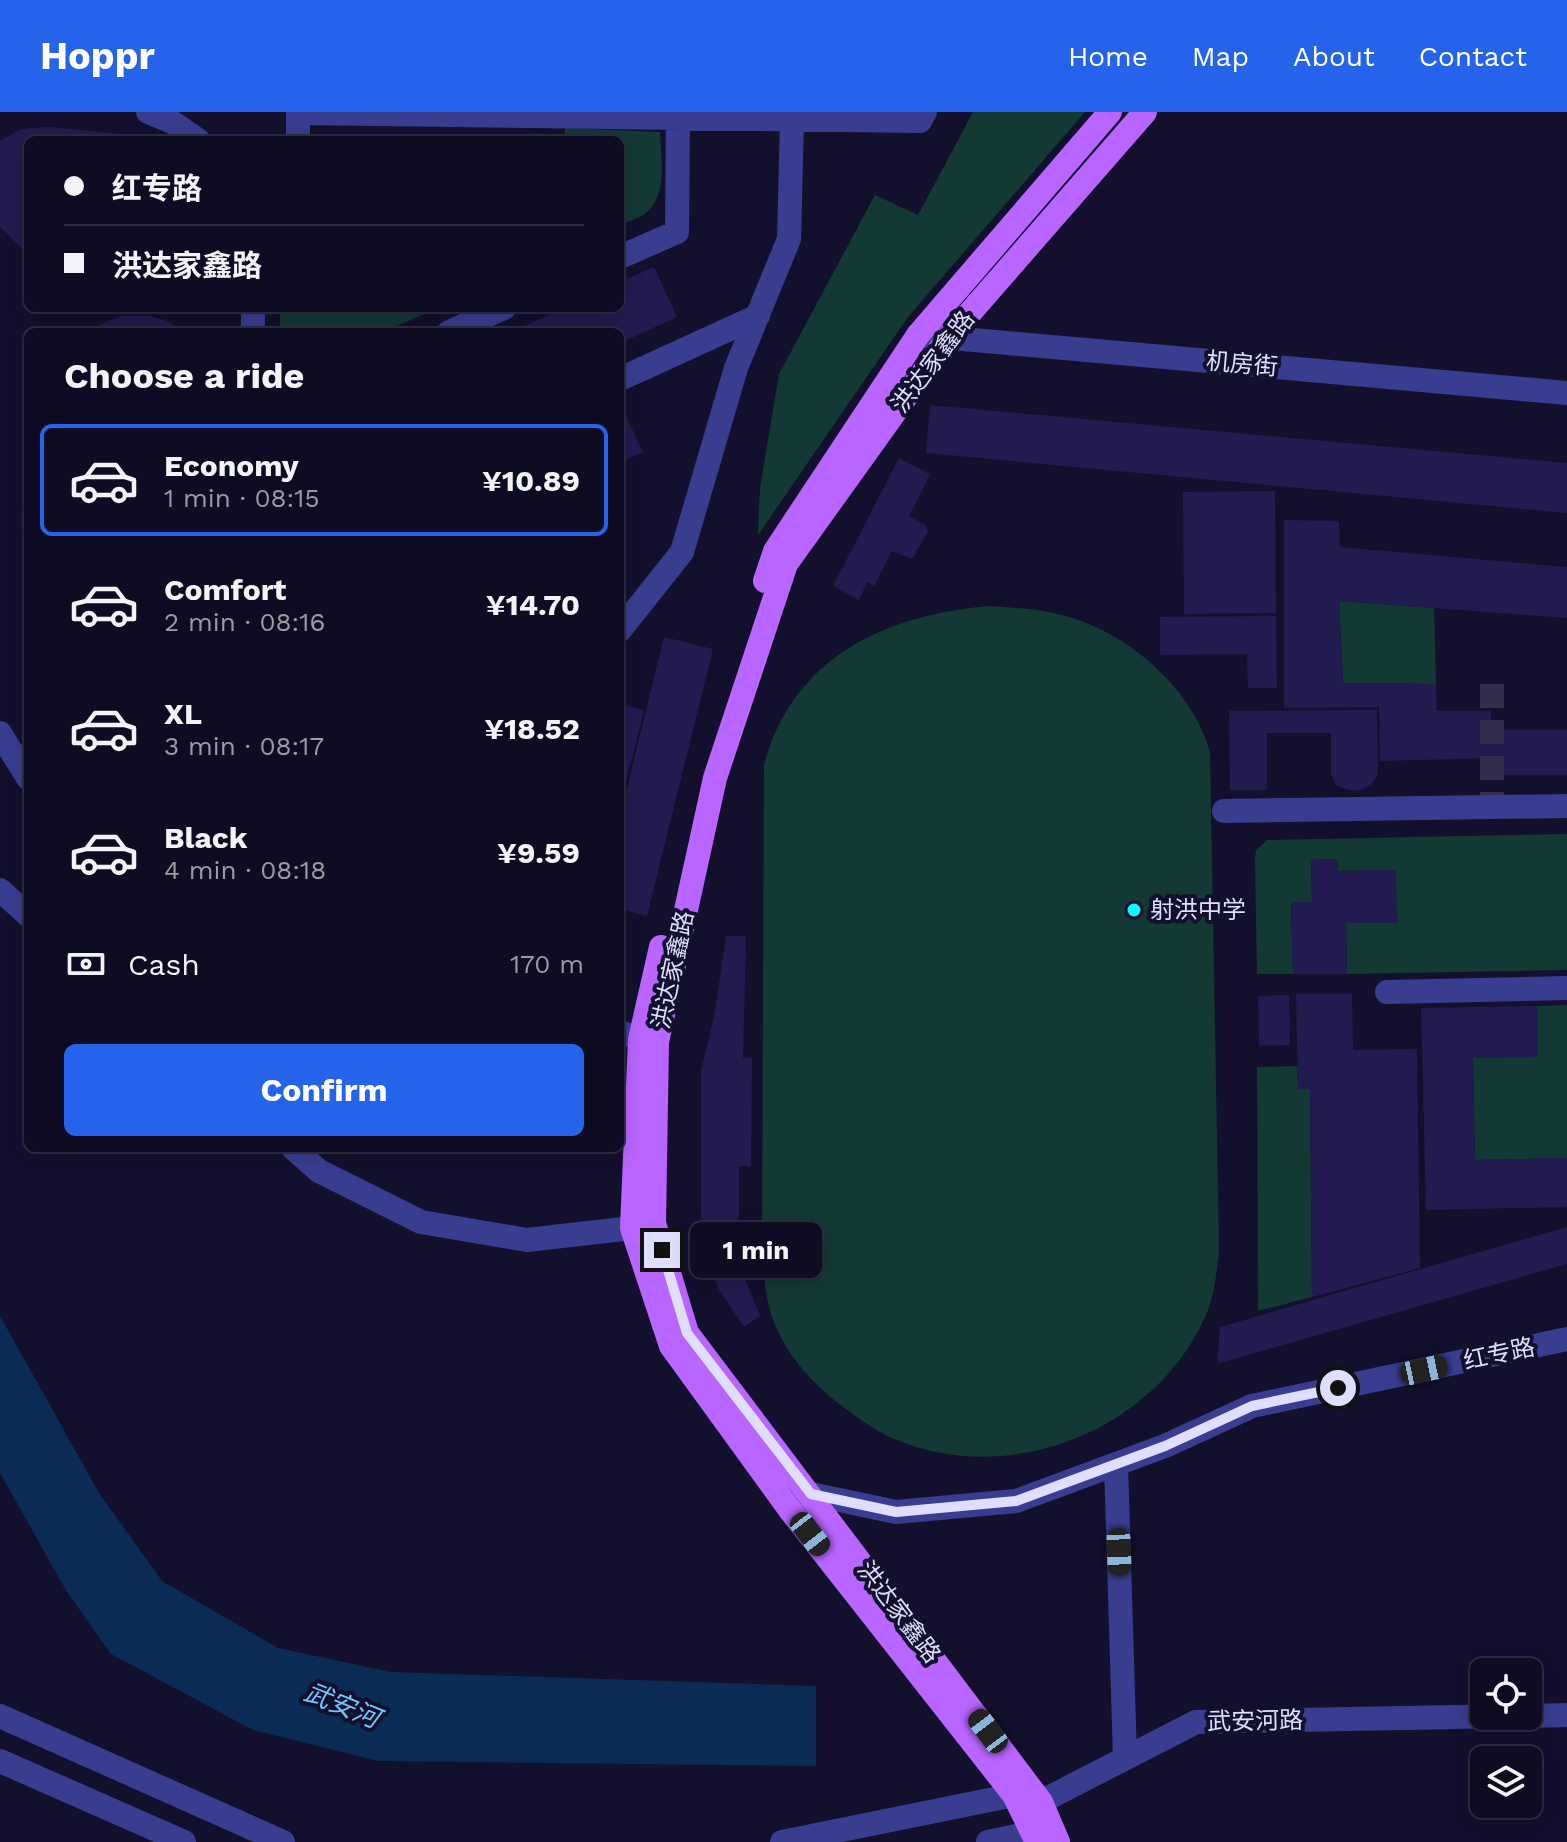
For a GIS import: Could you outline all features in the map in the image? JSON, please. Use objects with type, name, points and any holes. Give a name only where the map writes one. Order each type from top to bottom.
[{"type":"main road","name":"洪达家鑫路","points":[[1058,1842],[1030,1817],[790,1510],[671,1346],[632,1228],[630,1035],[700,775],[775,551],[918,335],[1110,112]]},
{"type":"main road","name":"洪达家鑫路","points":[[1030,1817],[811,1494],[687,1333],[654,1223],[657,1042],[715,778],[786,564],[948,338],[1145,112]]},
{"type":"street","points":[[148,112],[172,122],[192,136]]},
{"type":"street","points":[[298,136],[298,112],[678,115],[920,121],[925,112]]},
{"type":"street","points":[[624,255],[677,232],[678,115]]},
{"type":"street","points":[[624,625],[682,552],[736,368],[789,239],[792,119]]},
{"type":"street","points":[[458,328],[495,312]]},
{"type":"street","points":[[624,377],[758,316]]},
{"type":"street","name":"机房街","points":[[918,335],[1567,393]]},
{"type":"street","points":[[0,733],[24,772]]},
{"type":"street","points":[[1224,811],[1567,806]]},
{"type":"street","points":[[0,890],[24,911]]},
{"type":"street","points":[[1387,992],[1567,988]]},
{"type":"street","points":[[298,1152],[319,1171],[421,1222],[527,1240],[632,1228]]},
{"type":"street","name":"红专路","points":[[811,1494],[896,1512],[1016,1501],[1165,1446],[1252,1406],[1567,1339]]},
{"type":"street","points":[[1116,1464],[1125,1758]]},
{"type":"street","points":[[790,1510],[811,1494]]},
{"type":"street","points":[[1542,1716],[1567,1715]]},
{"type":"street","points":[[0,1716],[283,1842]]},
{"type":"street","name":"武安河路","points":[[1030,1817],[1125,1758],[1196,1722],[1470,1717]]},
{"type":"street","points":[[0,1761],[184,1842]]},
{"type":"street","points":[[782,1842],[1030,1817]]},
{"type":"street","points":[[988,1842],[1030,1817]]},
{"type":"green space","points":[[973,112],[1085,112],[908,317],[758,535],[760,488],[779,374],[875,195],[918,215]]},
{"type":"green space","points":[[565,128],[660,132],[662,177],[657,198],[651,207],[641,216],[624,223],[624,136],[564,136]]},
{"type":"green space","points":[[280,312],[428,312],[393,328],[280,328]]},
{"type":"green space","points":[[1339,601],[1434,608],[1436,684],[1343,683]]},
{"type":"green space","points":[[989,606],[1059,614],[1115,637],[1136,651],[1174,687],[1202,729],[1210,752],[1219,1250],[1208,1310],[1185,1352],[1155,1388],[1118,1417],[1076,1438],[1031,1452],[984,1457],[937,1452],[892,1438],[869,1425],[835,1401],[805,1372],[789,1351],[772,1318],[762,1249],[764,765],[778,728],[797,696],[821,670],[848,648],[914,619]]},
{"type":"green space","points":[[1567,834],[1567,970],[1347,974],[1346,923],[1397,923],[1395,870],[1338,871],[1337,859],[1311,860],[1312,902],[1291,903],[1293,974],[1257,974],[1255,859],[1256,850],[1267,840]]},
{"type":"green space","points":[[1567,1005],[1567,1158],[1475,1160],[1473,1058],[1538,1056],[1538,1006]]},
{"type":"green space","points":[[1297,1066],[1298,1089],[1310,1089],[1312,1297],[1258,1311],[1257,1067]]},
{"type":"water","name":"武安河","points":[[0,1316],[99,1493],[162,1581],[278,1648],[391,1672],[816,1686],[816,1766],[378,1761],[253,1730],[111,1654],[67,1592],[0,1473]]},
{"type":"building","points":[[50,127],[119,136],[24,136],[24,250],[0,227],[0,141],[21,129]]},
{"type":"building","points":[[654,267],[677,317],[624,341],[624,328],[520,328],[555,312],[624,312],[624,280]]},
{"type":"building","points":[[121,316],[150,316],[170,322],[176,328],[96,328]]},
{"type":"building","points":[[930,405],[1567,463],[1567,513],[926,453]]},
{"type":"building","points":[[624,412],[643,452],[624,460]]},
{"type":"building","points":[[899,458],[930,474],[909,516],[926,525],[928,532],[912,559],[892,551],[874,586],[867,582],[859,600],[833,586]]},
{"type":"building","points":[[24,484],[24,542],[21,523]]},
{"type":"building","points":[[1275,491],[1276,613],[1184,614],[1183,492]]},
{"type":"building","points":[[1284,520],[1339,521],[1340,547],[1567,567],[1567,618],[1339,601],[1343,683],[1436,684],[1437,711],[1491,711],[1491,730],[1567,730],[1567,775],[1492,775],[1492,758],[1380,761],[1379,707],[1284,708]]},
{"type":"building","points":[[1276,616],[1277,688],[1248,688],[1247,654],[1160,655],[1160,617]]},
{"type":"building","points":[[664,637],[713,649],[647,916],[624,910],[624,800]]},
{"type":"building","points":[[624,705],[644,710],[624,790]]},
{"type":"building","points":[[1377,710],[1378,774],[1372,784],[1361,790],[1348,790],[1336,785],[1331,775],[1331,733],[1267,733],[1267,790],[1230,790],[1229,711]]},
{"type":"building","points":[[1337,859],[1338,871],[1396,870],[1397,923],[1346,923],[1347,974],[1293,974],[1291,903],[1312,902],[1311,860]]},
{"type":"building","points":[[726,936],[746,936],[743,1058],[752,1058],[751,1166],[739,1166],[739,1235],[743,1274],[760,1316],[744,1327],[718,1288],[701,1240],[701,1071],[715,1012]]},
{"type":"building","points":[[1296,994],[1352,994],[1353,1050],[1417,1049],[1420,1268],[1312,1297],[1310,1089],[1298,1089]]},
{"type":"building","points":[[1289,995],[1290,1045],[1259,1046],[1258,996]]},
{"type":"building","points":[[1538,1006],[1538,1057],[1473,1058],[1475,1160],[1567,1158],[1567,1207],[1426,1210],[1421,1008]]},
{"type":"building","points":[[1567,1227],[1567,1264],[1217,1364],[1220,1327]]},
{"type":"tunnel","points":[[1492,684],[1492,807]]},
{"type":"place","name":"射洪中学","points":[[1134,910]]},
{"type":"route","points":[[662,1250],[687,1333],[811,1494],[896,1512],[1016,1501],[1165,1446],[1252,1406],[1338,1388]]}]
